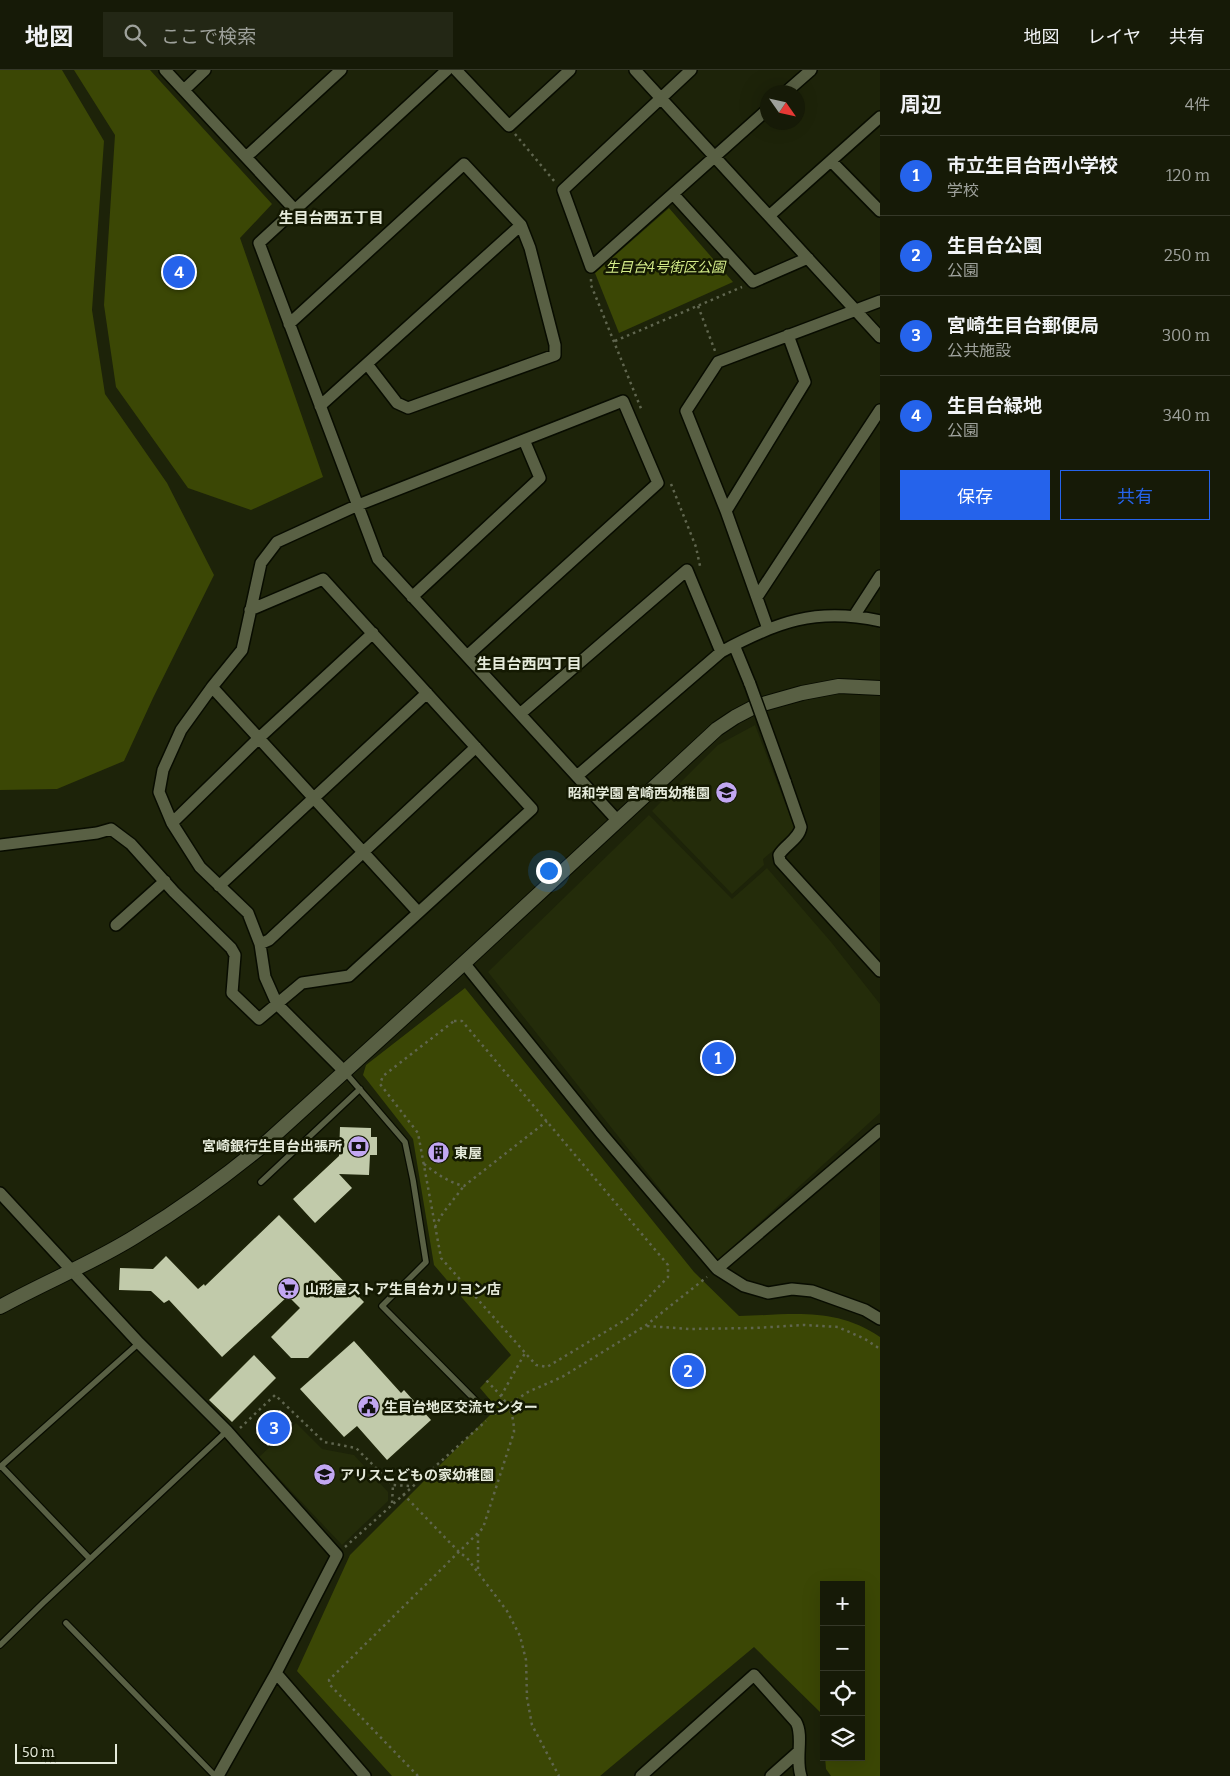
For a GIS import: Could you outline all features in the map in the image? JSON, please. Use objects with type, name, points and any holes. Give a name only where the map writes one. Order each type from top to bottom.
[{"type":"street","points":[[165,70],[295,210]]},
{"type":"street","points":[[184,90],[205,70]]},
{"type":"street","points":[[246,157],[341,70]]},
{"type":"street","points":[[447,70],[259,243],[378,559],[617,820]]},
{"type":"street","points":[[456,70],[509,126],[570,70]]},
{"type":"street","points":[[635,70],[880,337]]},
{"type":"street","points":[[691,70],[563,190],[591,267],[760,116]]},
{"type":"street","points":[[794,85],[811,70]]},
{"type":"street","points":[[770,216],[880,117]]},
{"type":"street","points":[[831,161],[880,211]]},
{"type":"street","points":[[289,324],[464,164],[520,226],[530,248],[555,345],[555,355],[408,408],[397,402],[367,364]]},
{"type":"street","points":[[673,194],[753,282],[808,258]]},
{"type":"street","points":[[320,406],[520,226]]},
{"type":"street","points":[[768,629],[726,511],[686,411],[718,362],[880,301]]},
{"type":"street","points":[[726,511],[805,382],[788,335]]},
{"type":"street","points":[[344,1071],[277,1004],[265,977],[260,944],[248,913],[200,867],[172,823],[159,792],[162,770],[181,730],[242,650],[261,563],[277,542],[358,505],[623,401],[658,483],[467,656]]},
{"type":"street","points":[[757,597],[880,410]]},
{"type":"street","points":[[412,597],[540,478],[524,440]]},
{"type":"street","points":[[520,714],[686,570],[721,652]]},
{"type":"street","points":[[854,616],[880,576]]},
{"type":"street","points":[[0,845],[97,833],[111,829],[131,844],[230,948],[235,956],[232,993],[259,1019],[302,984],[349,976],[532,809],[323,579],[250,610]]},
{"type":"street","points":[[577,776],[721,652],[744,639],[768,629],[805,618],[832,615],[854,616],[880,621]]},
{"type":"street","points":[[172,823],[259,738],[373,633]]},
{"type":"street","points":[[734,645],[750,684],[801,827],[800,833],[778,855],[780,861],[880,971]]},
{"type":"street","points":[[0,1307],[28,1291],[71,1272],[135,1236],[234,1169],[267,1142],[464,963],[717,729],[756,706],[802,693],[839,686],[880,688]]},
{"type":"street","points":[[212,687],[418,912]]},
{"type":"street","points":[[219,886],[427,693]]},
{"type":"street","points":[[260,944],[270,940],[476,747]]},
{"type":"street","points":[[116,925],[165,881]]},
{"type":"street","points":[[464,963],[714,1271],[744,1286],[768,1293],[792,1289],[812,1290],[865,1310],[880,1319]]},
{"type":"street","points":[[714,1271],[880,1130]]},
{"type":"street","points":[[0,1193],[138,1343],[229,1434],[337,1555],[276,1673],[216,1776]]},
{"type":"street","points":[[276,1673],[365,1776]]},
{"type":"street","points":[[642,1776],[754,1675],[796,1722],[799,1728],[798,1752],[801,1776]]},
{"type":"street","points":[[771,1776],[798,1752]]},
{"type":"lane","points":[[344,1071],[405,1142],[413,1180],[426,1262],[382,1306],[486,1411]]},
{"type":"lane","points":[[261,1182],[360,1089]]},
{"type":"lane","points":[[90,1559],[0,1466],[138,1343]]},
{"type":"lane","points":[[0,1645],[43,1602],[229,1434]]},
{"type":"lane","points":[[66,1623],[216,1776]]},
{"type":"path","points":[[509,126],[563,190]]},
{"type":"path","points":[[615,341],[753,282]]},
{"type":"path","points":[[698,306],[718,362]]},
{"type":"path","points":[[696,547],[698,562]]},
{"type":"path","points":[[454,1021],[462,1022],[547,1122],[668,1265],[668,1277],[630,1317],[547,1367],[536,1364],[525,1353],[441,1258],[418,1133],[380,1084],[383,1076],[454,1021]]},
{"type":"path","points":[[435,1227],[443,1213],[464,1186],[547,1122]]},
{"type":"path","points":[[424,1164],[440,1177],[464,1186]]},
{"type":"path","points":[[337,1555],[490,1418],[528,1392],[562,1377],[645,1326],[714,1271]]},
{"type":"path","points":[[645,1326],[690,1329],[804,1325],[838,1327],[880,1348]]},
{"type":"path","points":[[501,1396],[525,1353]]},
{"type":"path","points":[[418,1776],[330,1685],[329,1680],[483,1528],[514,1432],[514,1420],[508,1405],[485,1379]]},
{"type":"path","points":[[229,1434],[275,1394],[324,1442],[356,1448],[393,1485],[412,1486]]},
{"type":"path","points":[[392,1504],[393,1485]]},
{"type":"path","points":[[403,1494],[478,1570],[489,1589],[507,1611],[520,1636],[526,1660],[526,1698],[532,1725],[559,1776]]},
{"type":"path","points":[[478,1533],[478,1570]]},
{"type":"shaded area","name":"昭和学園 宮崎西幼稚園","points":[[755,725],[795,829],[794,833],[763,859],[764,865],[732,894],[652,811],[718,745]]},
{"type":"shaded area","points":[[649,815],[732,899],[767,868],[831,942],[880,1004],[880,1113],[717,1261],[488,972]]},
{"type":"shaded area","name":"アリスこどもの家幼稚園","points":[[296,1423],[322,1449],[354,1455],[388,1492],[388,1501],[342,1545],[259,1457]]},
{"type":"green space","points":[[0,70],[62,70],[104,141],[92,310],[105,394],[167,483],[214,575],[124,761],[57,789],[0,790]]},
{"type":"green space","points":[[74,70],[150,70],[272,204],[240,238],[323,477],[251,510],[188,488],[116,387],[104,305],[115,135]]},
{"type":"green space","name":"生目台4号街区公園","points":[[669,208],[733,282],[619,333],[595,273]]},
{"type":"green space","points":[[465,988],[694,1272],[739,1316],[812,1314],[829,1316],[863,1327],[880,1337],[880,1776],[831,1776],[826,1769],[825,1761],[865,1761],[865,1581],[820,1581],[820,1712],[754,1647],[600,1776],[392,1776],[297,1671],[350,1555],[497,1408],[480,1388],[511,1355],[434,1265],[413,1139],[363,1075],[366,1065]]},
{"type":"building","points":[[340,1127],[371,1128],[371,1137],[377,1137],[377,1155],[370,1155],[369,1175],[339,1174],[352,1188],[315,1223],[293,1199],[339,1156]]},
{"type":"building","name":"山形屋ストア生目台カリヨン店","points":[[279,1215],[364,1302],[308,1358],[291,1358],[271,1337],[300,1308],[288,1296],[222,1357],[169,1300],[164,1303],[151,1291],[119,1290],[120,1268],[153,1269],[166,1256],[198,1289],[204,1284],[205,1286]]},
{"type":"building","name":"生目台地区交流センター","points":[[354,1341],[401,1393],[404,1390],[431,1420],[387,1460],[357,1426],[344,1437],[300,1389]]},
{"type":"building","points":[[254,1355],[276,1378],[232,1422],[209,1400]]},
{"type":"building","points":[[280,1410],[292,1423],[268,1446],[256,1433]]},
{"type":"place","name":"生目台緑地","points":[[179,272]]},
{"type":"place","name":"昭和学園 宮崎西幼稚園","points":[[726,793]]},
{"type":"place","name":"市立生目台西小学校","points":[[718,1058]]},
{"type":"place","name":"宮崎銀行生目台出張所","points":[[358,1146]]},
{"type":"place","name":"東屋","points":[[438,1153]]},
{"type":"place","name":"山形屋ストア生目台カリヨン店","points":[[289,1289]]},
{"type":"place","name":"生目台公園","points":[[688,1371]]},
{"type":"place","name":"生目台地区交流センター","points":[[368,1407]]},
{"type":"place","name":"宮崎生目台郵便局","points":[[274,1428]]},
{"type":"place","name":"アリスこどもの家幼稚園","points":[[324,1475]]},
{"type":"district","name":"生目台西五丁目","points":[[331,218]]},
{"type":"district","name":"生目台西四丁目","points":[[529,664]]}]
